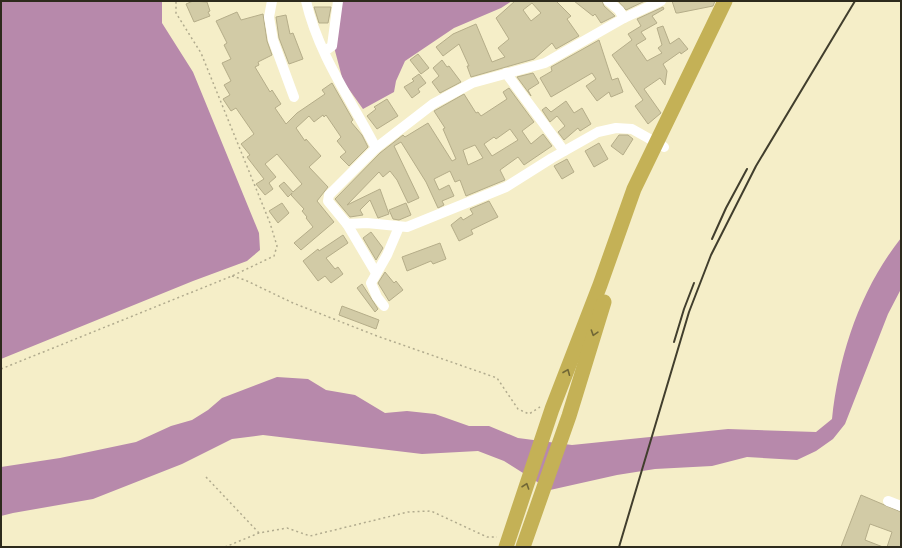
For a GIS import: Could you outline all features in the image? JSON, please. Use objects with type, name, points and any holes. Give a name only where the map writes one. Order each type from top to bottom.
[{"type":"highway","points":[[523,547],[569,416],[626,237],[642,193],[661,144],[725,1]]},
{"type":"highway","points":[[510,536],[554,403],[634,189],[661,144],[734,1]]},
{"type":"street","points":[[272,1],[269,17],[273,40],[294,97]]},
{"type":"street","points":[[306,1],[310,19],[335,75],[376,148]]},
{"type":"street","points":[[324,50],[332,46],[338,1]]},
{"type":"street","points":[[608,1],[619,10],[624,18]]},
{"type":"street","points":[[376,273],[347,224],[328,201],[328,198],[376,148],[434,104],[472,83],[545,63],[624,18],[661,1]]},
{"type":"street","points":[[506,73],[564,151]]},
{"type":"street","points":[[347,224],[367,222],[407,227],[506,187],[598,132],[616,128],[632,129],[661,144]]},
{"type":"street","points":[[384,306],[371,283],[387,255],[399,227]]},
{"type":"street","points":[[888,501],[901,506]]},
{"type":"path","points":[[1,369],[232,276],[274,256],[277,246],[275,235],[201,53],[176,13],[176,1]]},
{"type":"path","points":[[232,276],[245,280],[293,303],[377,336],[496,378],[518,409],[529,414],[554,403]]},
{"type":"path","points":[[206,477],[260,534]]},
{"type":"path","points":[[225,547],[260,534],[287,528],[310,536],[408,512],[431,511],[487,537],[510,536]]},
{"type":"shaded area","points":[[1,1],[162,1],[162,23],[193,72],[259,233],[260,250],[247,261],[193,281],[1,359]]},
{"type":"shaded area","points":[[341,1],[512,1],[501,8],[454,28],[405,61],[396,81],[394,92],[363,109],[343,81],[334,47]]},
{"type":"shaded area","points":[[901,238],[901,289],[888,314],[845,424],[833,439],[816,451],[797,460],[747,457],[712,466],[655,469],[617,475],[550,490],[504,461],[478,451],[422,454],[263,435],[232,439],[182,464],[93,499],[1,516],[1,467],[60,458],[136,442],[171,426],[192,420],[208,410],[222,398],[277,377],[308,379],[326,390],[355,395],[385,413],[407,411],[435,414],[469,426],[489,426],[518,438],[572,445],[728,429],[816,432],[832,419],[835,395],[846,347],[863,301],[874,279]]},
{"type":"building","points":[[193,1],[207,2],[210,16],[194,22],[186,4]]},
{"type":"building","points":[[515,1],[556,1],[571,16],[567,19],[579,36],[556,49],[552,43],[534,59],[471,77],[467,66],[469,66],[459,44],[443,56],[436,47],[453,34],[476,24],[492,62],[505,57],[498,48],[509,39],[496,18]],"holes":[[[532,3],[541,13],[531,21],[523,10]]]},
{"type":"building","points":[[574,1],[602,1],[604,6],[615,16],[601,23],[595,14],[593,16]]},
{"type":"building","points":[[618,1],[645,1],[626,10]]},
{"type":"building","points":[[672,1],[715,1],[713,6],[676,13]]},
{"type":"building","points":[[314,7],[331,7],[328,23],[319,23]]},
{"type":"building","points":[[663,7],[664,9],[652,16],[657,23],[641,32],[646,39],[636,45],[647,61],[662,53],[658,48],[662,45],[657,28],[663,26],[670,44],[679,38],[688,49],[681,54],[680,52],[663,64],[667,71],[665,85],[660,78],[644,89],[661,113],[648,124],[635,106],[643,100],[612,55],[632,40],[628,34],[641,26],[637,19]]},
{"type":"building","points":[[237,12],[241,20],[263,14],[267,41],[272,55],[258,62],[259,65],[255,67],[270,92],[272,90],[281,104],[275,108],[286,124],[297,113],[325,94],[322,90],[332,83],[353,120],[351,122],[362,135],[368,147],[349,166],[340,157],[346,152],[337,141],[341,137],[326,115],[324,117],[323,115],[314,122],[309,116],[296,128],[305,141],[306,139],[321,156],[309,167],[328,187],[317,201],[334,222],[301,250],[294,243],[313,227],[302,211],[304,209],[291,195],[292,193],[288,197],[279,186],[284,182],[293,192],[302,184],[277,154],[265,164],[276,177],[269,183],[273,189],[265,195],[256,184],[264,179],[247,157],[250,155],[241,144],[254,134],[236,108],[231,111],[223,99],[230,95],[224,85],[231,81],[222,63],[231,59],[224,45],[227,43],[216,21]]},
{"type":"building","points":[[286,15],[290,34],[293,33],[303,59],[289,64],[279,38],[276,17]]},
{"type":"building","points":[[599,40],[612,80],[618,78],[623,92],[611,97],[609,92],[597,101],[586,86],[596,79],[592,73],[551,97],[540,78],[552,71],[551,67]]},
{"type":"building","points":[[418,54],[429,68],[421,74],[410,60]]},
{"type":"building","points":[[442,60],[447,67],[449,66],[461,82],[440,93],[432,82],[439,76],[433,68]]},
{"type":"building","points":[[533,73],[539,83],[528,90],[531,96],[517,77]]},
{"type":"building","points":[[419,74],[426,83],[418,89],[420,92],[412,98],[404,87],[414,81],[412,79]]},
{"type":"building","points":[[509,88],[534,122],[522,131],[531,144],[543,134],[552,146],[524,165],[518,157],[500,170],[505,180],[466,196],[460,180],[455,182],[450,171],[434,179],[439,190],[449,185],[454,196],[442,201],[444,205],[438,208],[426,182],[401,142],[394,146],[419,198],[408,203],[397,180],[390,171],[383,177],[379,172],[347,205],[380,189],[389,214],[378,218],[370,200],[360,210],[363,215],[350,217],[335,199],[380,153],[403,135],[405,137],[428,123],[452,161],[456,159],[443,129],[445,128],[434,111],[464,94],[476,113],[478,112],[481,116],[507,99],[503,92]],"holes":[[[510,129],[518,140],[492,156],[484,144],[494,137],[496,139]],[[475,145],[483,158],[468,165],[463,150]]]},
{"type":"building","points":[[387,99],[398,116],[377,129],[367,116],[376,109],[374,107]]},
{"type":"building","points":[[566,101],[574,113],[582,108],[591,124],[580,131],[578,128],[564,140],[558,132],[565,126],[557,116],[550,122],[542,110],[546,107],[551,112]]},
{"type":"building","points":[[619,135],[628,135],[633,139],[623,155],[611,146]]},
{"type":"building","points":[[599,143],[608,159],[594,167],[585,151]]},
{"type":"building","points":[[567,159],[574,172],[562,179],[554,166]]},
{"type":"building","points":[[489,201],[498,217],[471,230],[473,234],[459,241],[451,225],[461,217],[463,220],[473,214],[470,209]]},
{"type":"building","points":[[282,203],[289,213],[278,223],[269,211]]},
{"type":"building","points":[[406,203],[411,215],[399,220],[393,219],[389,210]]},
{"type":"building","points":[[371,232],[383,248],[376,260],[363,238]]},
{"type":"building","points":[[343,235],[348,243],[326,258],[335,269],[338,267],[343,274],[331,283],[325,276],[318,281],[303,261],[318,249],[319,251]]},
{"type":"building","points":[[440,243],[446,259],[433,264],[431,261],[407,271],[402,257]]},
{"type":"building","points":[[385,272],[394,283],[396,281],[403,290],[389,301],[378,283]]},
{"type":"building","points":[[362,284],[378,309],[375,312],[357,288]]},
{"type":"building","points":[[342,306],[379,320],[376,329],[339,315]]},
{"type":"building","points":[[861,495],[901,512],[901,547],[887,547],[892,532],[870,524],[865,540],[883,547],[841,547]]},
{"type":"railway","points":[[619,547],[689,312],[711,255],[756,166],[855,1]]},
{"type":"railway","points":[[712,239],[726,208],[747,169]]},
{"type":"railway","points":[[674,342],[694,283]]}]
